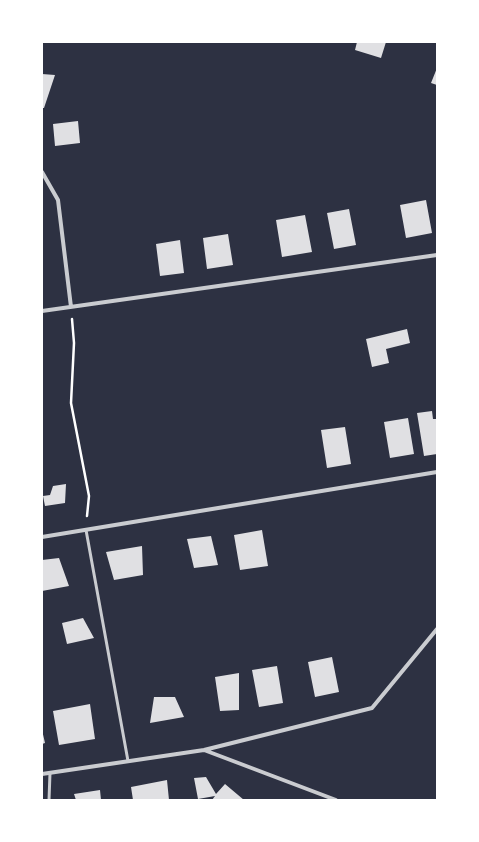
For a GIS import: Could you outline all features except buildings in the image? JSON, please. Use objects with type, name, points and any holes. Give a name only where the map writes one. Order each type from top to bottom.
[{"type":"street","points":[[42,172],[58,200],[71,307]]},
{"type":"street","points":[[42,311],[437,255]]},
{"type":"street","points":[[42,537],[437,472]]},
{"type":"street","points":[[42,774],[204,750],[372,708],[437,630]]},
{"type":"street","points":[[204,750],[336,800]]},
{"type":"lane","points":[[86,530],[128,761]]},
{"type":"lane","points":[[49,800],[50,772]]},
{"type":"path","points":[[71,307],[74,343],[71,403],[89,496],[86,530]]}]
